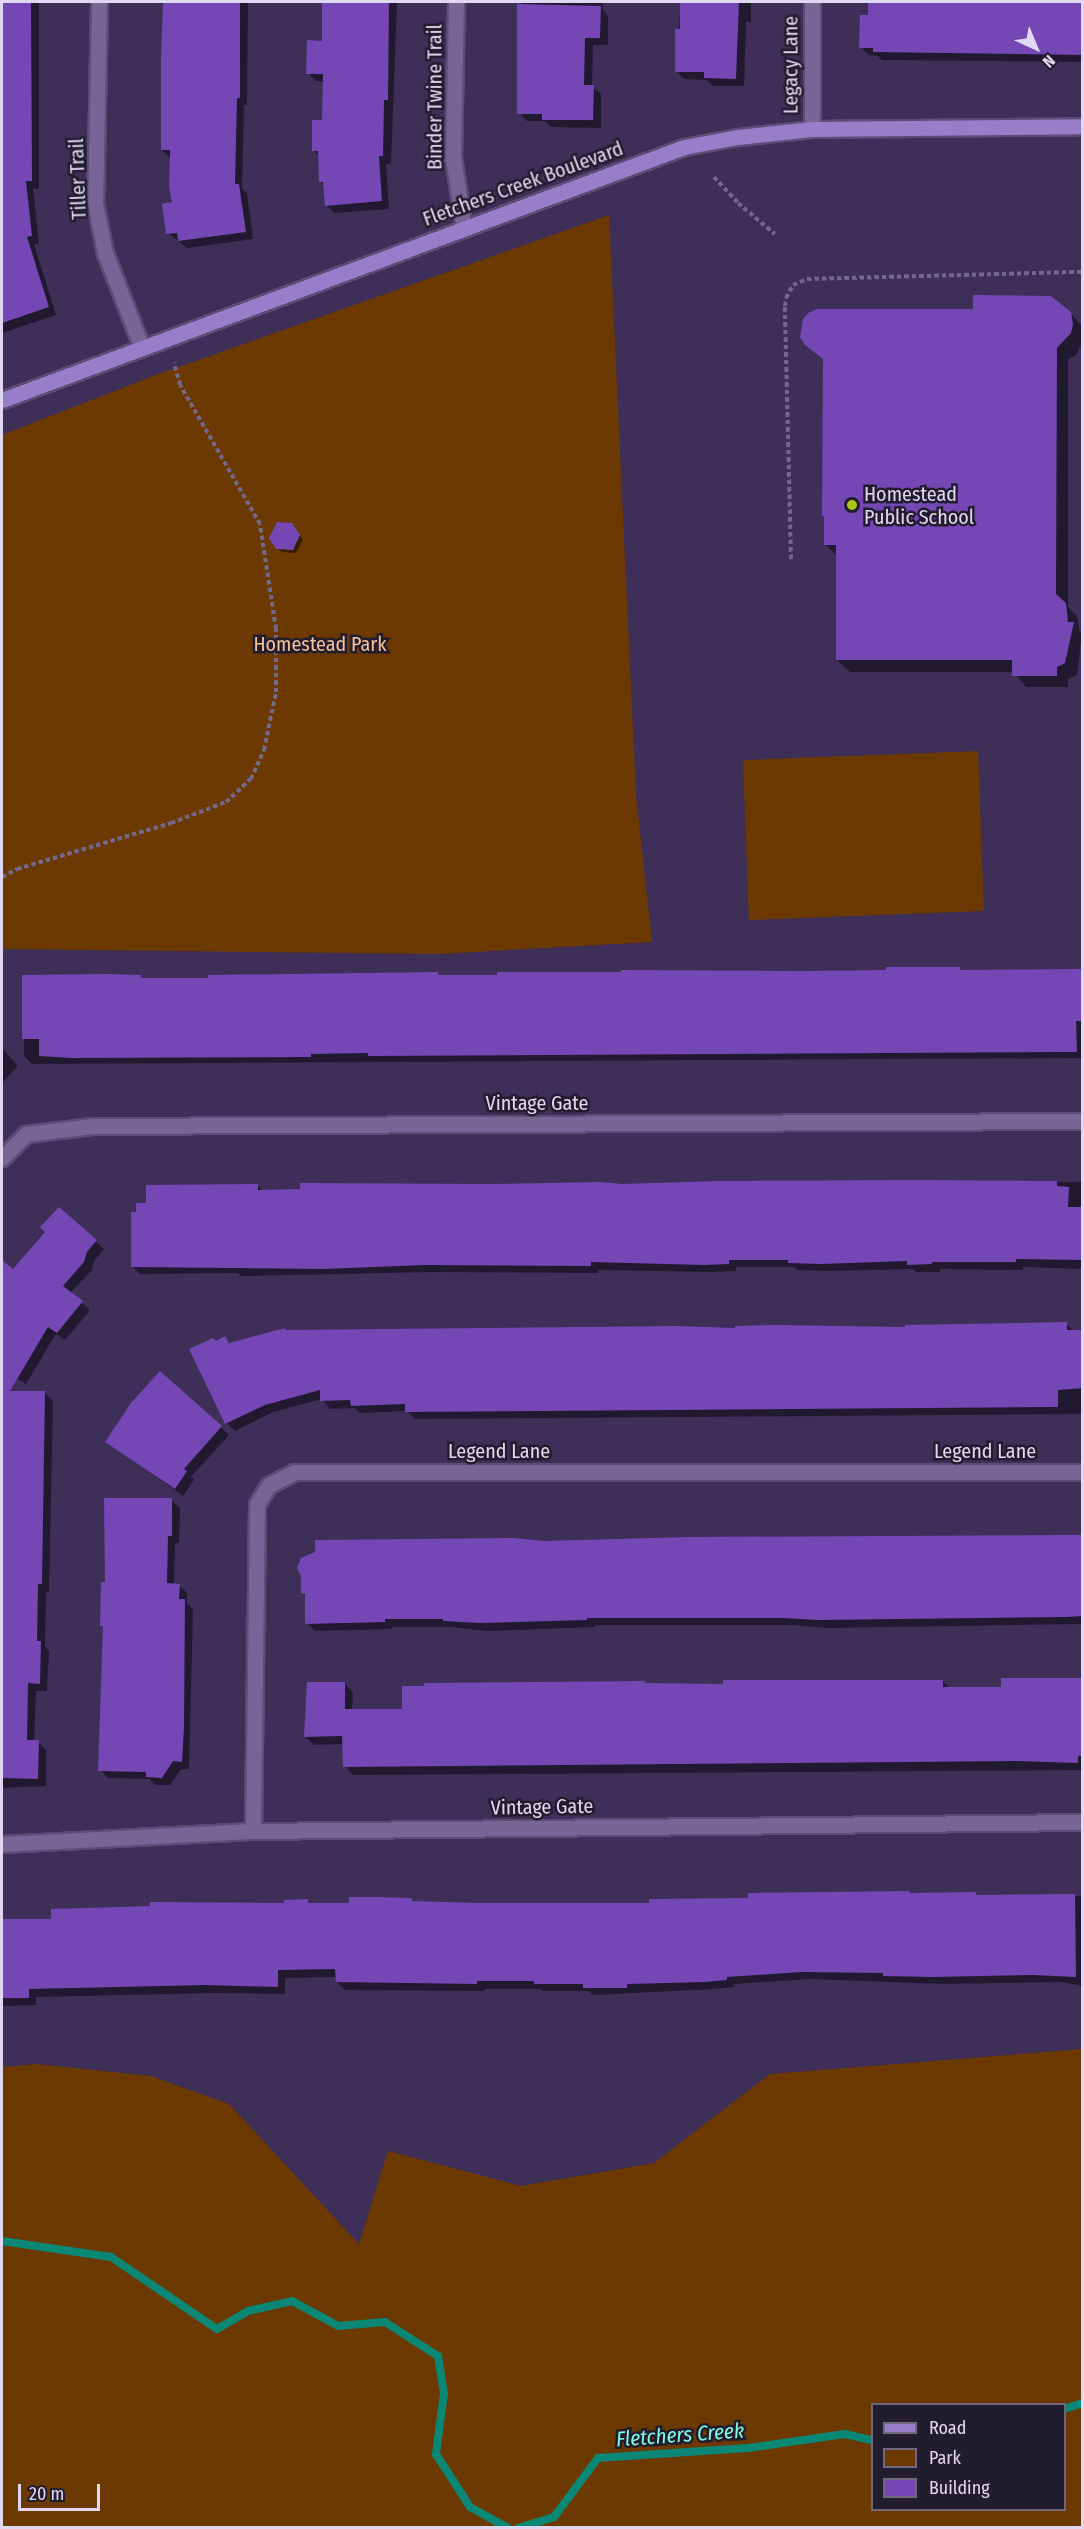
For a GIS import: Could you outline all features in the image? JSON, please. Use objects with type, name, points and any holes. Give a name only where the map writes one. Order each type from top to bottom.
[{"type":"street","name":"Tiller Trail","points":[[99,2],[95,202],[105,253],[142,348]]},
{"type":"street","name":"Binder Twine Trail","points":[[456,2],[453,157],[464,228]]},
{"type":"street","name":"Legacy Lane","points":[[812,2],[812,129]]},
{"type":"street","name":"Fletchers Creek Boulevard","points":[[2,400],[684,147],[738,137],[812,129],[1083,126]]},
{"type":"street","name":"Vintage Gate","points":[[2,1158],[26,1134],[93,1126],[1083,1121]]},
{"type":"street","name":"Legend Lane","points":[[253,1831],[257,1504],[269,1485],[294,1472],[1083,1472]]},
{"type":"street","name":"Vintage Gate","points":[[2,1844],[253,1831],[1083,1822]]},
{"type":"path","points":[[714,177],[738,203],[775,234]]},
{"type":"path","points":[[791,559],[785,306],[787,289],[807,279],[1083,272]]},
{"type":"path","points":[[2,877],[17,869],[171,823],[226,802],[251,779],[264,750],[276,693],[276,629],[260,524],[180,385],[174,363]]},
{"type":"green space","name":"Homestead Park","points":[[609,215],[636,795],[652,942],[439,954],[2,949],[2,435],[153,376]]},
{"type":"green space","points":[[978,751],[984,911],[749,920],[743,760]]},
{"type":"green space","points":[[1082,2049],[1082,2527],[2,2527],[2,2067],[37,2064],[151,2076],[229,2104],[359,2244],[388,2151],[521,2186],[654,2163],[770,2074]]},
{"type":"building","points":[[2,2],[31,2],[32,181],[26,181],[32,236],[27,237],[49,307],[2,323]]},
{"type":"building","points":[[240,2],[240,98],[237,98],[235,184],[239,184],[246,232],[178,241],[177,233],[166,234],[162,204],[172,202],[169,187],[170,150],[161,150],[161,57],[163,3]]},
{"type":"building","points":[[322,2],[389,2],[388,100],[384,100],[383,156],[379,156],[382,201],[325,206],[323,182],[319,182],[318,151],[312,151],[312,120],[322,120],[323,74],[306,74],[307,40],[322,41]]},
{"type":"building","points":[[680,2],[739,2],[736,79],[704,78],[704,72],[675,72],[675,29],[680,29]]},
{"type":"building","points":[[868,2],[1083,2],[1083,55],[873,52],[873,48],[859,48],[860,15],[868,15]]},
{"type":"building","points":[[517,4],[601,6],[600,38],[585,38],[584,85],[594,85],[593,120],[542,120],[542,114],[517,114]]},
{"type":"building","points":[[973,295],[1051,296],[1071,312],[1073,324],[1071,333],[1057,348],[1056,594],[1066,603],[1068,622],[1074,622],[1065,663],[1057,667],[1057,676],[1012,676],[1012,660],[836,660],[836,545],[824,545],[824,516],[822,516],[823,359],[805,345],[800,337],[803,319],[808,313],[817,309],[973,309]]},
{"type":"building","points":[[277,522],[292,523],[300,535],[293,550],[276,549],[269,538]]},
{"type":"building","points":[[886,967],[960,967],[960,970],[1083,969],[1083,1021],[1076,1021],[1077,1052],[368,1056],[368,1053],[311,1054],[311,1057],[71,1058],[39,1056],[39,1039],[22,1039],[22,975],[107,974],[141,975],[141,978],[208,978],[208,975],[438,972],[438,975],[497,975],[497,972],[621,972],[621,970],[886,970]]},
{"type":"building","points":[[916,1180],[1057,1181],[1057,1186],[1069,1187],[1068,1207],[1083,1207],[1083,1260],[1016,1259],[1016,1262],[932,1262],[932,1264],[907,1265],[907,1261],[821,1264],[788,1263],[788,1260],[729,1260],[729,1264],[704,1265],[591,1262],[591,1266],[424,1265],[324,1269],[131,1267],[131,1212],[136,1212],[136,1203],[146,1203],[146,1185],[258,1184],[258,1190],[300,1189],[300,1183],[601,1182],[622,1184]]},
{"type":"building","points":[[59,1207],[97,1240],[87,1252],[84,1262],[63,1286],[83,1301],[57,1333],[48,1327],[10,1391],[45,1391],[42,1584],[38,1584],[37,1641],[41,1641],[40,1684],[28,1683],[27,1740],[39,1740],[38,1779],[2,1778],[2,1260],[13,1269],[45,1232],[40,1227]]},
{"type":"building","points":[[1067,1322],[1067,1330],[1083,1330],[1083,1388],[1058,1390],[1058,1407],[405,1412],[405,1404],[351,1406],[350,1400],[320,1401],[320,1390],[265,1405],[225,1424],[189,1349],[213,1338],[216,1341],[225,1336],[229,1343],[285,1328],[285,1330],[677,1326],[735,1328],[735,1326],[777,1325],[905,1327],[905,1325]]},
{"type":"building","points":[[160,1371],[222,1426],[184,1469],[187,1471],[175,1489],[105,1442],[131,1403]]},
{"type":"building","points":[[104,1498],[172,1498],[172,1536],[168,1536],[167,1583],[180,1584],[179,1599],[185,1599],[184,1727],[182,1762],[173,1761],[162,1778],[146,1777],[146,1772],[98,1771],[103,1626],[100,1626],[101,1582],[105,1582]]},
{"type":"building","points":[[1083,1535],[1083,1616],[1066,1617],[818,1620],[587,1618],[587,1620],[479,1623],[443,1621],[443,1619],[385,1619],[385,1622],[305,1624],[305,1594],[301,1593],[301,1576],[297,1568],[301,1558],[315,1552],[315,1540],[514,1538],[544,1541],[688,1537]]},
{"type":"building","points":[[1001,1678],[1083,1678],[1083,1756],[1078,1756],[1078,1763],[1017,1761],[343,1767],[342,1736],[304,1737],[307,1682],[345,1682],[345,1709],[402,1709],[402,1686],[424,1686],[424,1683],[645,1681],[645,1683],[723,1684],[723,1680],[943,1680],[943,1687],[1001,1687]]},
{"type":"building","points":[[910,1891],[910,1893],[976,1892],[976,1895],[1075,1894],[1076,1977],[1033,1975],[933,1977],[883,1976],[883,1973],[802,1972],[727,1977],[727,1980],[704,1982],[627,1984],[627,1988],[583,1988],[583,1984],[534,1984],[534,1981],[477,1981],[477,1984],[336,1982],[335,1969],[278,1970],[278,1987],[205,1985],[29,1989],[29,1998],[2,1998],[2,1919],[51,1919],[51,1909],[150,1906],[150,1902],[284,1903],[284,1900],[308,1899],[308,1903],[349,1903],[349,1897],[412,1898],[412,1901],[477,1903],[649,1903],[649,1899],[748,1898],[748,1893]]},
{"type":"waterway","name":"Fletchers Creek","points":[[2,2241],[111,2257],[217,2329],[248,2311],[292,2301],[338,2326],[385,2322],[438,2356],[444,2393],[436,2454],[470,2507],[508,2528]]},
{"type":"waterway","name":"Fletchers Creek","points":[[1066,2408],[1082,2403]]},
{"type":"waterway","name":"Fletchers Creek","points":[[518,2528],[554,2517],[598,2458],[748,2448],[845,2434],[871,2440]]},
{"type":"place","name":"Homestead Public School","points":[[852,505]]}]
